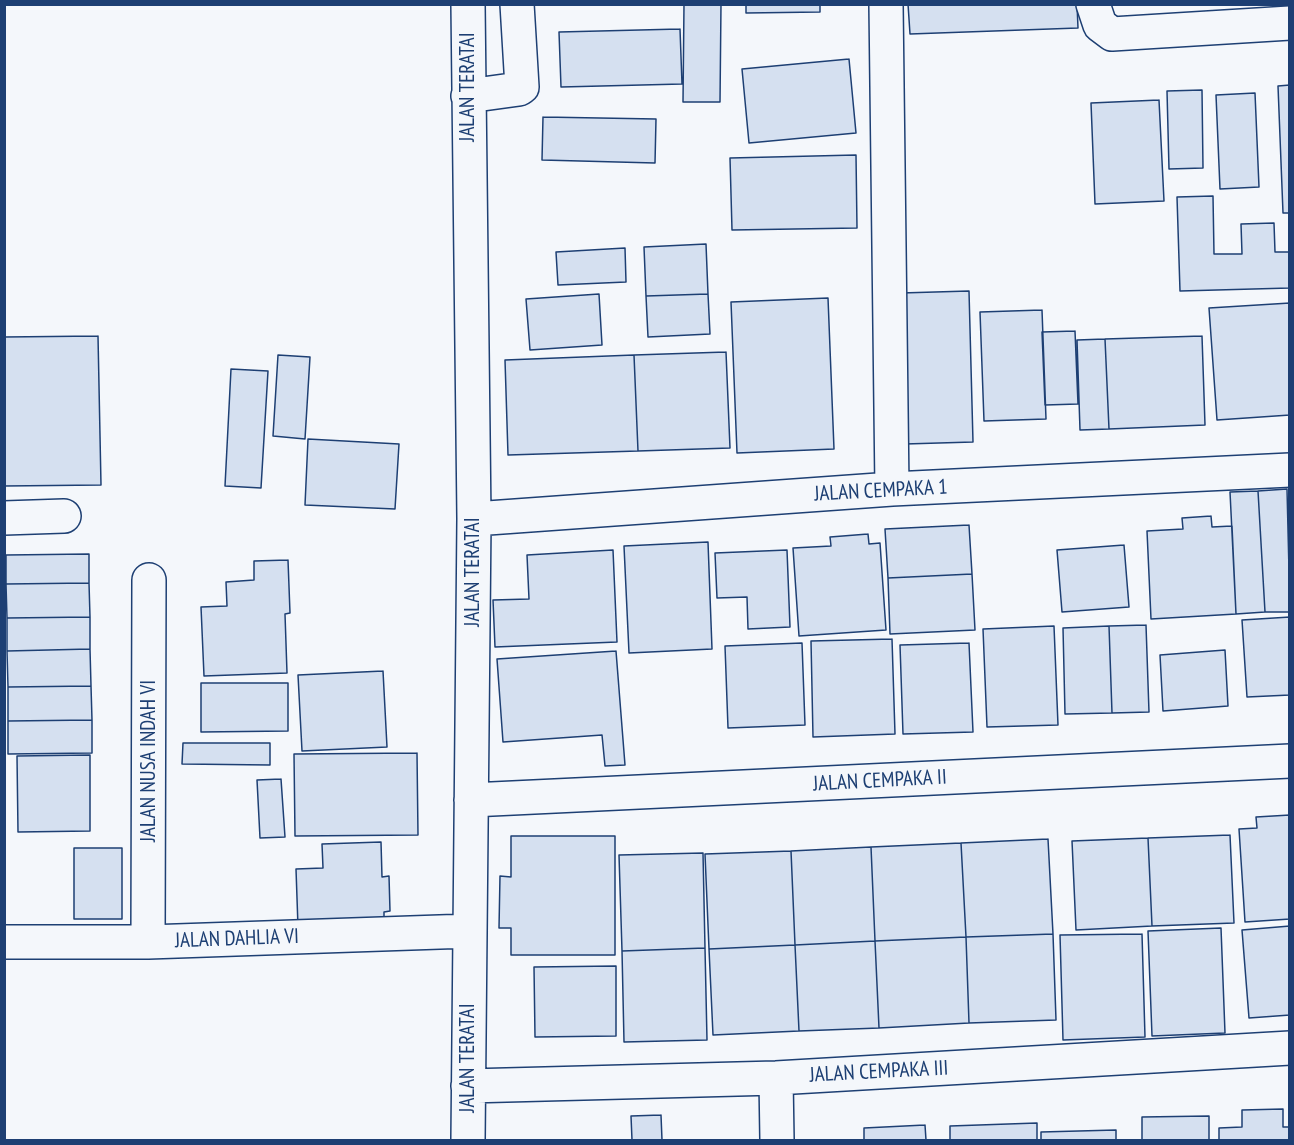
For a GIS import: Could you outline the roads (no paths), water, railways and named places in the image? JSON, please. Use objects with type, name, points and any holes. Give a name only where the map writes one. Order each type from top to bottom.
[{"type":"street","name":"JALAN TERATAI","points":[[468,4],[474,519],[468,1140]]},
{"type":"street","points":[[468,96],[519,90],[522,87],[517,4]]},
{"type":"street","points":[[886,4],[892,489]]},
{"type":"street","points":[[1093,4],[1100,25],[1112,34],[1290,23]]},
{"type":"street","name":"JALAN CEMPAKA 1","points":[[474,519],[892,489],[1290,471]]},
{"type":"street","points":[[4,518],[64,516]]},
{"type":"street","name":"JALAN NUSA INDAH VI","points":[[148,942],[149,579]]},
{"type":"street","name":"JALAN CEMPAKA II","points":[[471,800],[1290,761]]},
{"type":"street","name":"JALAN DAHLIA VI","points":[[4,942],[148,942],[469,931]]},
{"type":"street","name":"JALAN CEMPAKA III","points":[[468,1086],[776,1078],[1290,1048]]},
{"type":"street","points":[[776,1078],[777,1140]]}]
